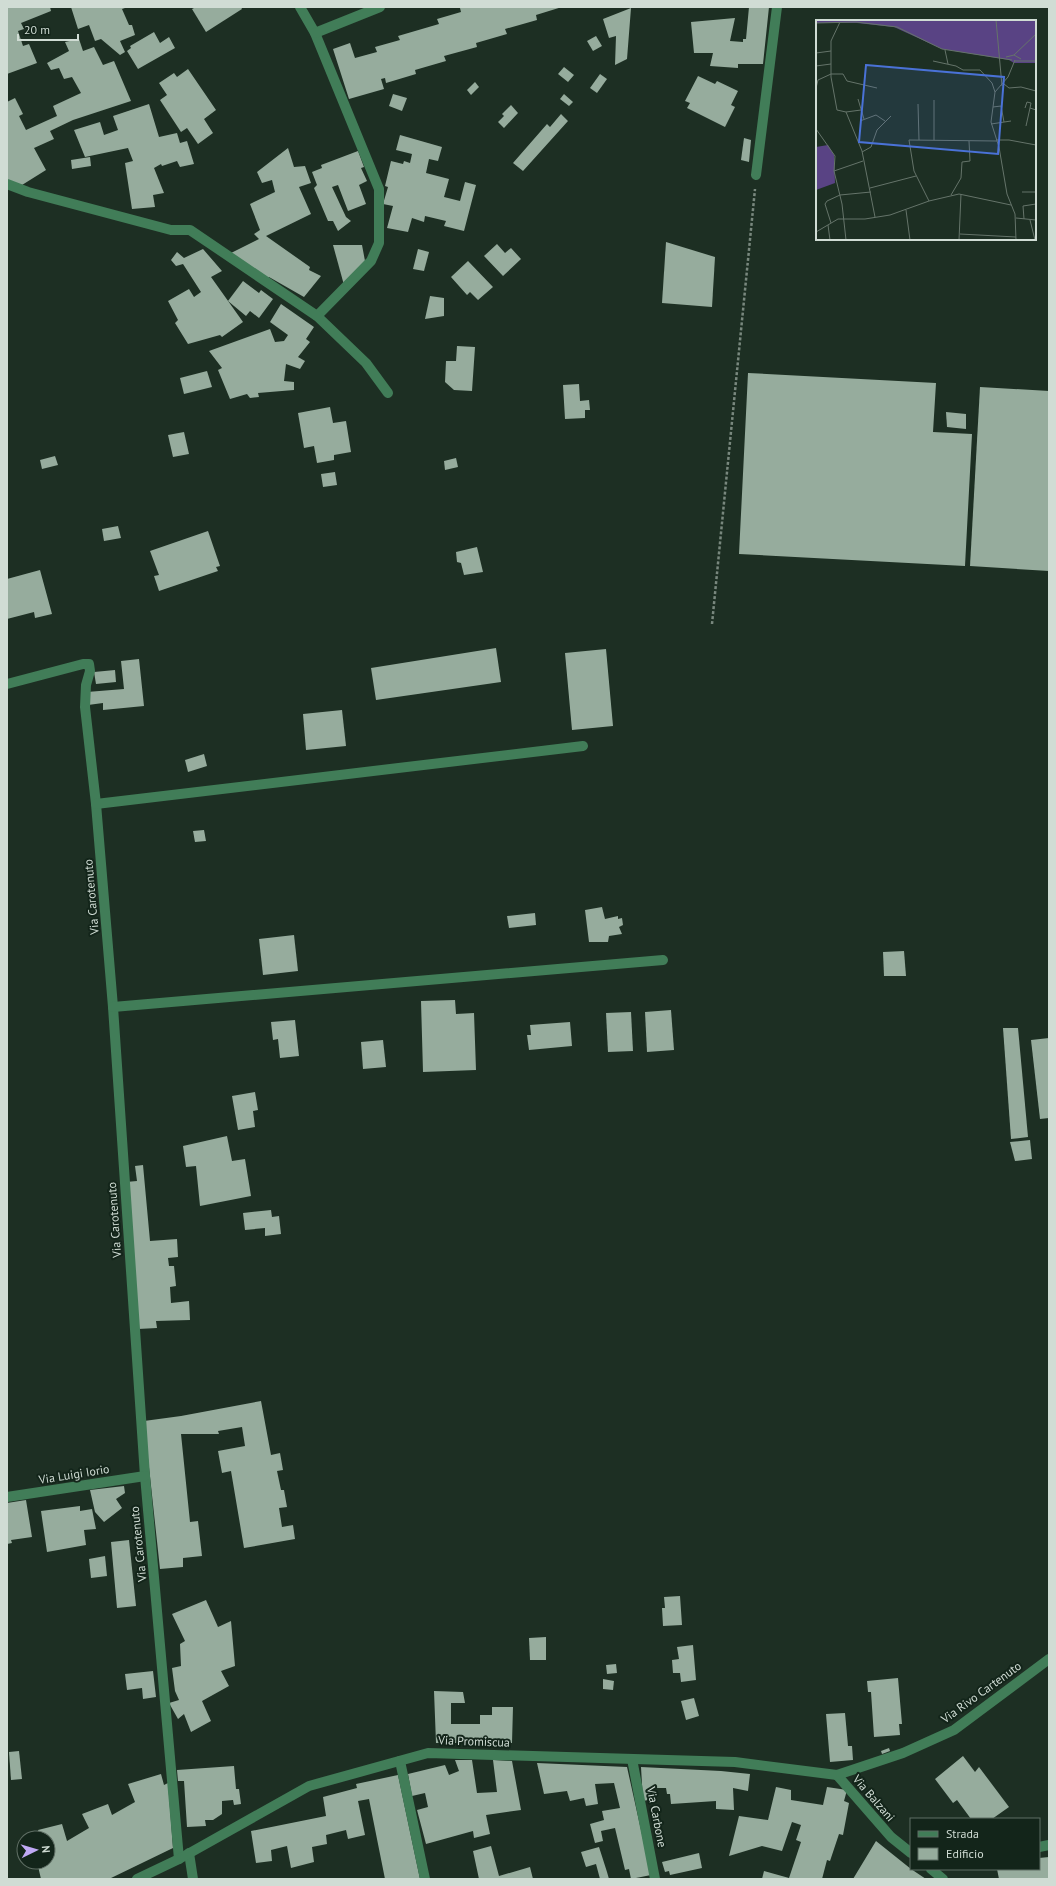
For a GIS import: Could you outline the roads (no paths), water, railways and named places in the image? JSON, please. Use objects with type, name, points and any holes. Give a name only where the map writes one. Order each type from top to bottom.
[{"type":"street","points":[[300,7],[315,33],[379,189],[379,243],[371,261],[317,316]]},
{"type":"street","points":[[315,33],[380,7]]},
{"type":"street","points":[[756,175],[777,7]]},
{"type":"street","points":[[7,184],[28,192],[171,230],[190,230],[317,316],[366,363],[388,393]]},
{"type":"street","name":"Via Carotenuto","points":[[7,684],[89,664],[90,671],[86,685],[85,707],[96,804],[113,1007],[144,1476],[179,1859]]},
{"type":"street","points":[[96,804],[583,746]]},
{"type":"street","points":[[113,1007],[663,960]]},
{"type":"street","name":"Via Luigi Iorio","points":[[7,1497],[144,1476]]},
{"type":"street","name":"Via Rivo Cartenuto","points":[[837,1775],[903,1753],[954,1730],[1049,1659]]},
{"type":"street","name":"Via Promiscua","points":[[137,1879],[179,1859],[310,1786],[428,1753],[735,1762],[837,1775]]},
{"type":"street","name":"Via Carbone","points":[[632,1759],[655,1879]]},
{"type":"street","points":[[400,1761],[425,1879]]},
{"type":"street","name":"Via Balzani","points":[[837,1775],[891,1838],[910,1852]]},
{"type":"street","points":[[190,1853],[193,1879]]},
{"type":"street","points":[[932,1870],[943,1879]]}]
